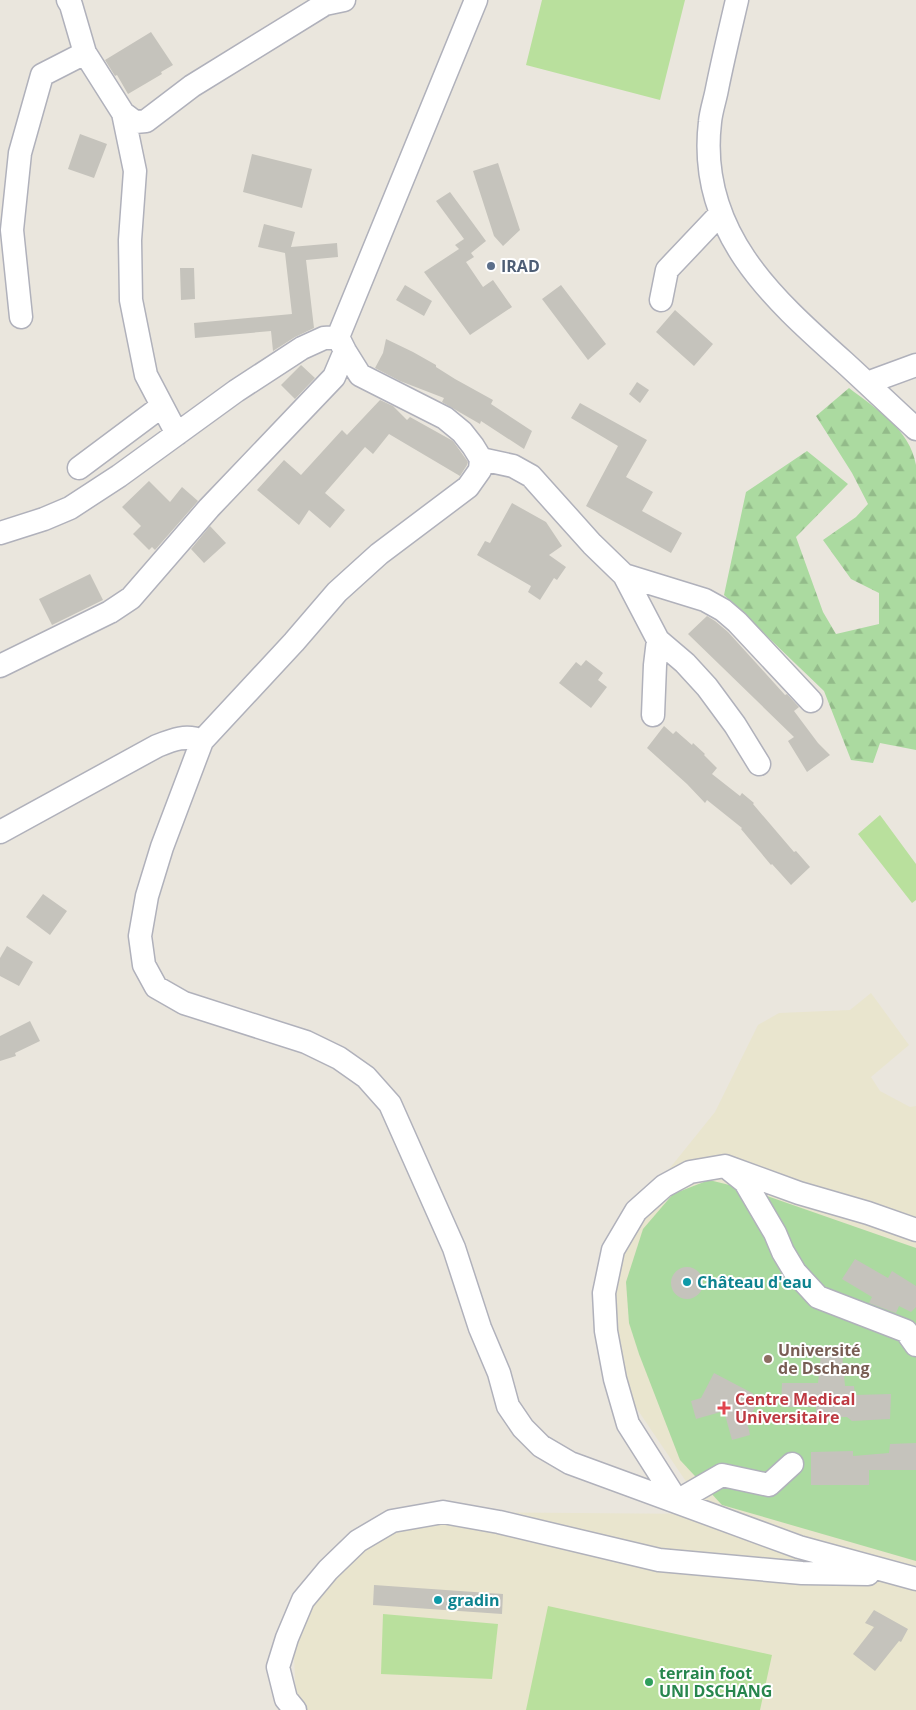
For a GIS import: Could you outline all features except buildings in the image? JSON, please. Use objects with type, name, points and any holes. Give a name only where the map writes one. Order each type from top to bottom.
[{"type":"street","points":[[68,0],[85,52],[123,113],[135,171],[130,240],[131,300],[146,375],[177,434]]},
{"type":"street","points":[[123,113],[136,122],[146,121],[192,86],[325,4],[344,0]]},
{"type":"street","points":[[0,666],[110,612],[130,598],[209,508],[334,377],[341,344],[476,0]]},
{"type":"street","points":[[737,0],[710,122],[709,149],[712,181],[720,214],[737,246],[766,287],[799,322],[916,429]]},
{"type":"street","points":[[21,317],[12,230],[20,153],[42,75],[85,52]]},
{"type":"street","points":[[661,300],[667,270],[720,214]]},
{"type":"street","points":[[0,533],[44,519],[70,508],[119,476],[236,391],[302,348],[324,338],[341,344],[360,375],[445,418],[462,432],[481,460],[480,470],[468,486],[379,554],[337,592],[294,642],[202,740],[162,847],[147,896],[140,936],[144,965],[156,987],[184,1003],[306,1042],[339,1058],[366,1077],[390,1104],[454,1248],[480,1328],[500,1373],[508,1406],[523,1428],[541,1446],[570,1463],[678,1501],[799,1547],[916,1579]]},
{"type":"street","points":[[867,383],[916,365]]},
{"type":"street","points":[[79,468],[162,406]]},
{"type":"street","points":[[481,460],[513,466],[531,476],[592,544],[624,575],[658,640],[685,663],[707,687],[735,725],[759,764]]},
{"type":"street","points":[[624,575],[704,600],[723,610],[811,701]]},
{"type":"street","points":[[653,715],[658,640]]},
{"type":"street","points":[[0,832],[157,746],[175,738],[202,740]]},
{"type":"street","points":[[678,1501],[628,1424],[615,1379],[608,1341],[604,1293],[613,1250],[636,1211],[664,1186],[690,1172],[725,1166],[798,1193],[868,1213],[916,1230]]},
{"type":"street","points":[[725,1166],[745,1182],[795,1272],[818,1297],[906,1332],[916,1345]]},
{"type":"street","points":[[678,1501],[722,1475],[768,1485],[792,1464]]},
{"type":"street","points":[[296,1710],[286,1699],[278,1668],[287,1638],[303,1600],[328,1570],[358,1541],[392,1521],[444,1512],[499,1522],[658,1560],[802,1573],[876,1574]]},
{"type":"shaded area","name":"Université de Dschang","points":[[871,993],[909,1045],[871,1077],[880,1091],[910,1107],[916,1106],[916,1710],[306,1710],[296,1699],[293,1637],[333,1571],[396,1523],[446,1512],[708,1514],[631,1400],[610,1318],[618,1248],[653,1189],[715,1112],[758,1025],[779,1013],[850,1010]]},
{"type":"green space","points":[[542,0],[685,0],[660,100],[526,65]]},
{"type":"green space","points":[[849,388],[880,412],[899,430],[913,452],[916,465],[916,750],[880,743],[873,763],[851,760],[824,691],[724,595],[746,492],[807,451],[848,484],[796,537],[823,612],[836,634],[879,624],[879,593],[851,579],[823,540],[856,517],[868,504],[852,473],[816,416]]},
{"type":"green space","points":[[880,815],[916,864],[916,900],[912,903],[858,834]]},
{"type":"green space","points":[[709,1180],[750,1190],[916,1248],[916,1561],[722,1505],[680,1460],[629,1323],[626,1282],[643,1229],[673,1194]]},
{"type":"green space","name":"terrain foot UNI DSCHANG","points":[[548,1606],[772,1655],[760,1710],[526,1710]]},
{"type":"green space","points":[[383,1614],[498,1624],[492,1679],[381,1674]]},
{"type":"place","name":"IRAD","points":[[491,266]]},
{"type":"place","name":"Château d'eau","points":[[687,1282]]},
{"type":"place","name":"Université de Dschang","points":[[768,1359]]},
{"type":"place","name":"Centre Medical Universitaire","points":[[724,1408]]},
{"type":"place","name":"gradin","points":[[438,1600]]},
{"type":"place","name":"terrain foot UNI DSCHANG","points":[[649,1682]]}]
